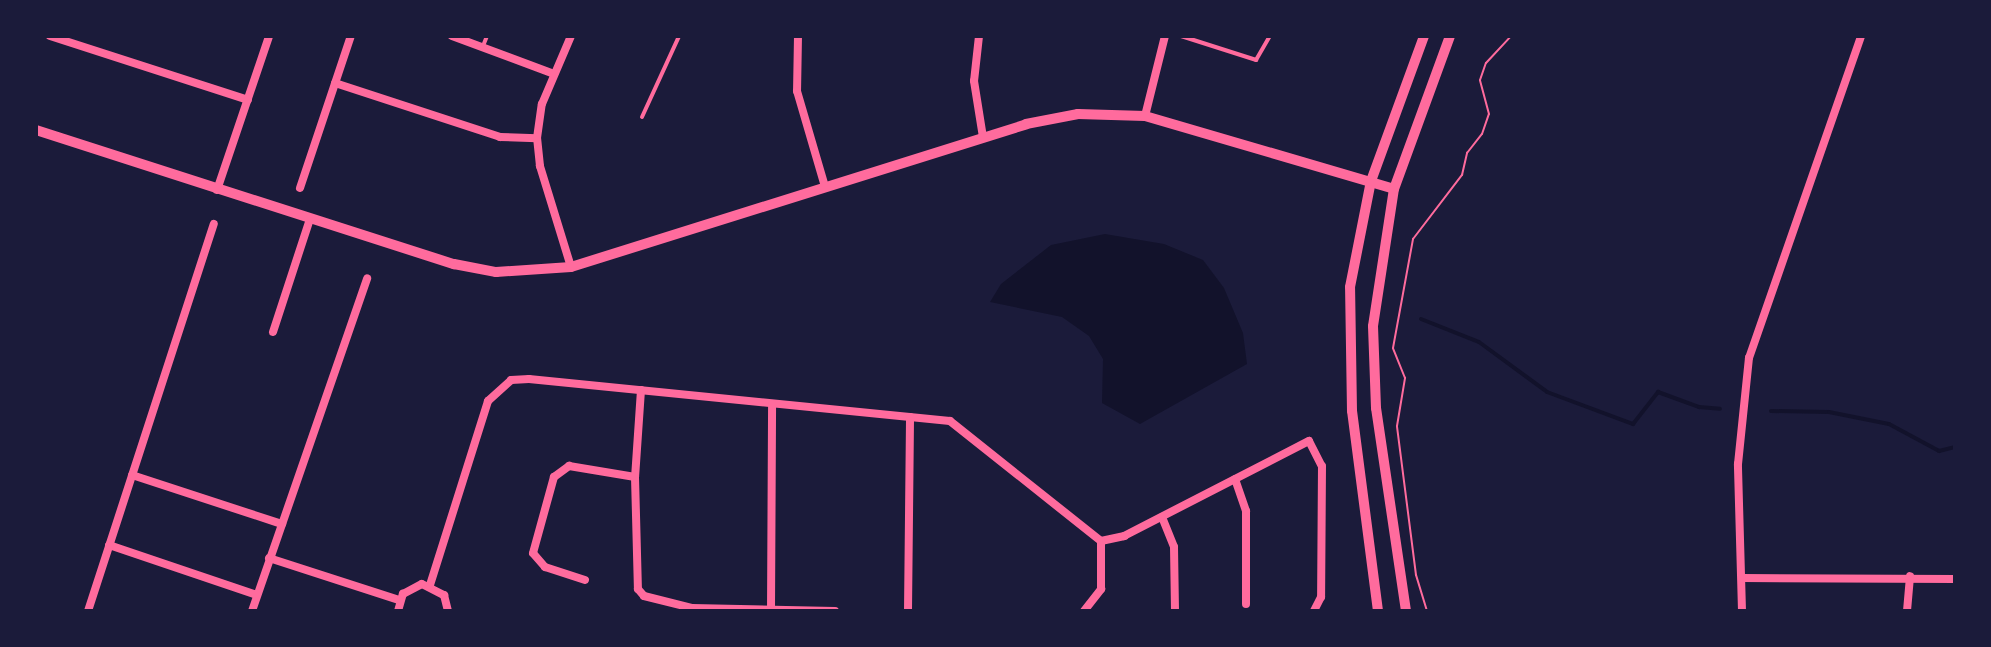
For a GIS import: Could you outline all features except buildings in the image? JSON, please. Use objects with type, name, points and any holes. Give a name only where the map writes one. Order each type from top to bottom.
[{"type":"street","points":[[50,36],[248,100]]},
{"type":"street","points":[[217,190],[269,36]]},
{"type":"street","points":[[300,188],[351,36]]},
{"type":"street","points":[[452,36],[554,74]]},
{"type":"street","points":[[571,36],[554,74],[537,138],[540,166],[571,267]]},
{"type":"street","points":[[798,36],[797,91],[825,187]]},
{"type":"street","points":[[979,36],[974,81],[983,137]]},
{"type":"street","points":[[1145,116],[1165,36]]},
{"type":"street","points":[[1378,611],[1349,369],[1350,287],[1371,181],[1424,36]]},
{"type":"street","points":[[1406,611],[1376,408],[1373,326],[1394,189],[1450,36]]},
{"type":"street","points":[[1742,611],[1738,464],[1749,358],[1861,36]]},
{"type":"street","points":[[335,83],[500,137],[537,138]]},
{"type":"street","points":[[36,130],[454,264],[496,272],[571,267],[1052,117],[1145,116],[1394,189]]},
{"type":"street","points":[[273,332],[310,219]]},
{"type":"street","points":[[88,611],[214,224]]},
{"type":"street","points":[[252,611],[367,278]]},
{"type":"street","points":[[430,585],[488,401],[496,389],[511,380],[529,379],[950,421],[966,429],[1087,535],[1101,541],[1162,517],[1309,441],[1321,460],[1321,597],[1314,611]]},
{"type":"street","points":[[641,390],[635,477],[634,580],[644,596],[692,608],[835,611]]},
{"type":"street","points":[[771,610],[772,404]]},
{"type":"street","points":[[908,611],[910,417]]},
{"type":"street","points":[[585,580],[545,567],[533,553],[554,477],[569,466],[635,477]]},
{"type":"street","points":[[132,475],[282,524]]},
{"type":"street","points":[[1235,479],[1246,511],[1246,604]]},
{"type":"street","points":[[1162,517],[1174,547],[1175,611]]},
{"type":"street","points":[[1084,611],[1101,589],[1101,541]]},
{"type":"street","points":[[109,545],[257,595]]},
{"type":"street","points":[[269,558],[399,600]]},
{"type":"street","points":[[1742,578],[1910,576],[1955,579]]},
{"type":"street","points":[[1907,611],[1910,576]]},
{"type":"street","points":[[398,611],[399,600],[408,588],[430,585],[444,595],[448,611]]},
{"type":"lane","points":[[483,46],[487,36]]},
{"type":"lane","points":[[642,117],[679,36]]},
{"type":"lane","points":[[1181,36],[1256,60],[1270,36]]},
{"type":"path","points":[[1427,611],[1416,575],[1397,426],[1405,378],[1393,348],[1413,239],[1462,175],[1467,153],[1487,124],[1480,80],[1486,63],[1511,36]]},
{"type":"shaded area","points":[[1105,234],[1164,244],[1203,260],[1224,288],[1243,333],[1247,364],[1140,424],[1102,403],[1103,359],[1089,336],[1062,317],[990,302],[1001,284],[1051,245]]},
{"type":"waterway","points":[[1421,319],[1479,342],[1547,392],[1633,424],[1658,392],[1699,407],[1720,409]]},
{"type":"waterway","points":[[1771,411],[1829,412],[1889,424],[1939,451],[1955,447]]}]
